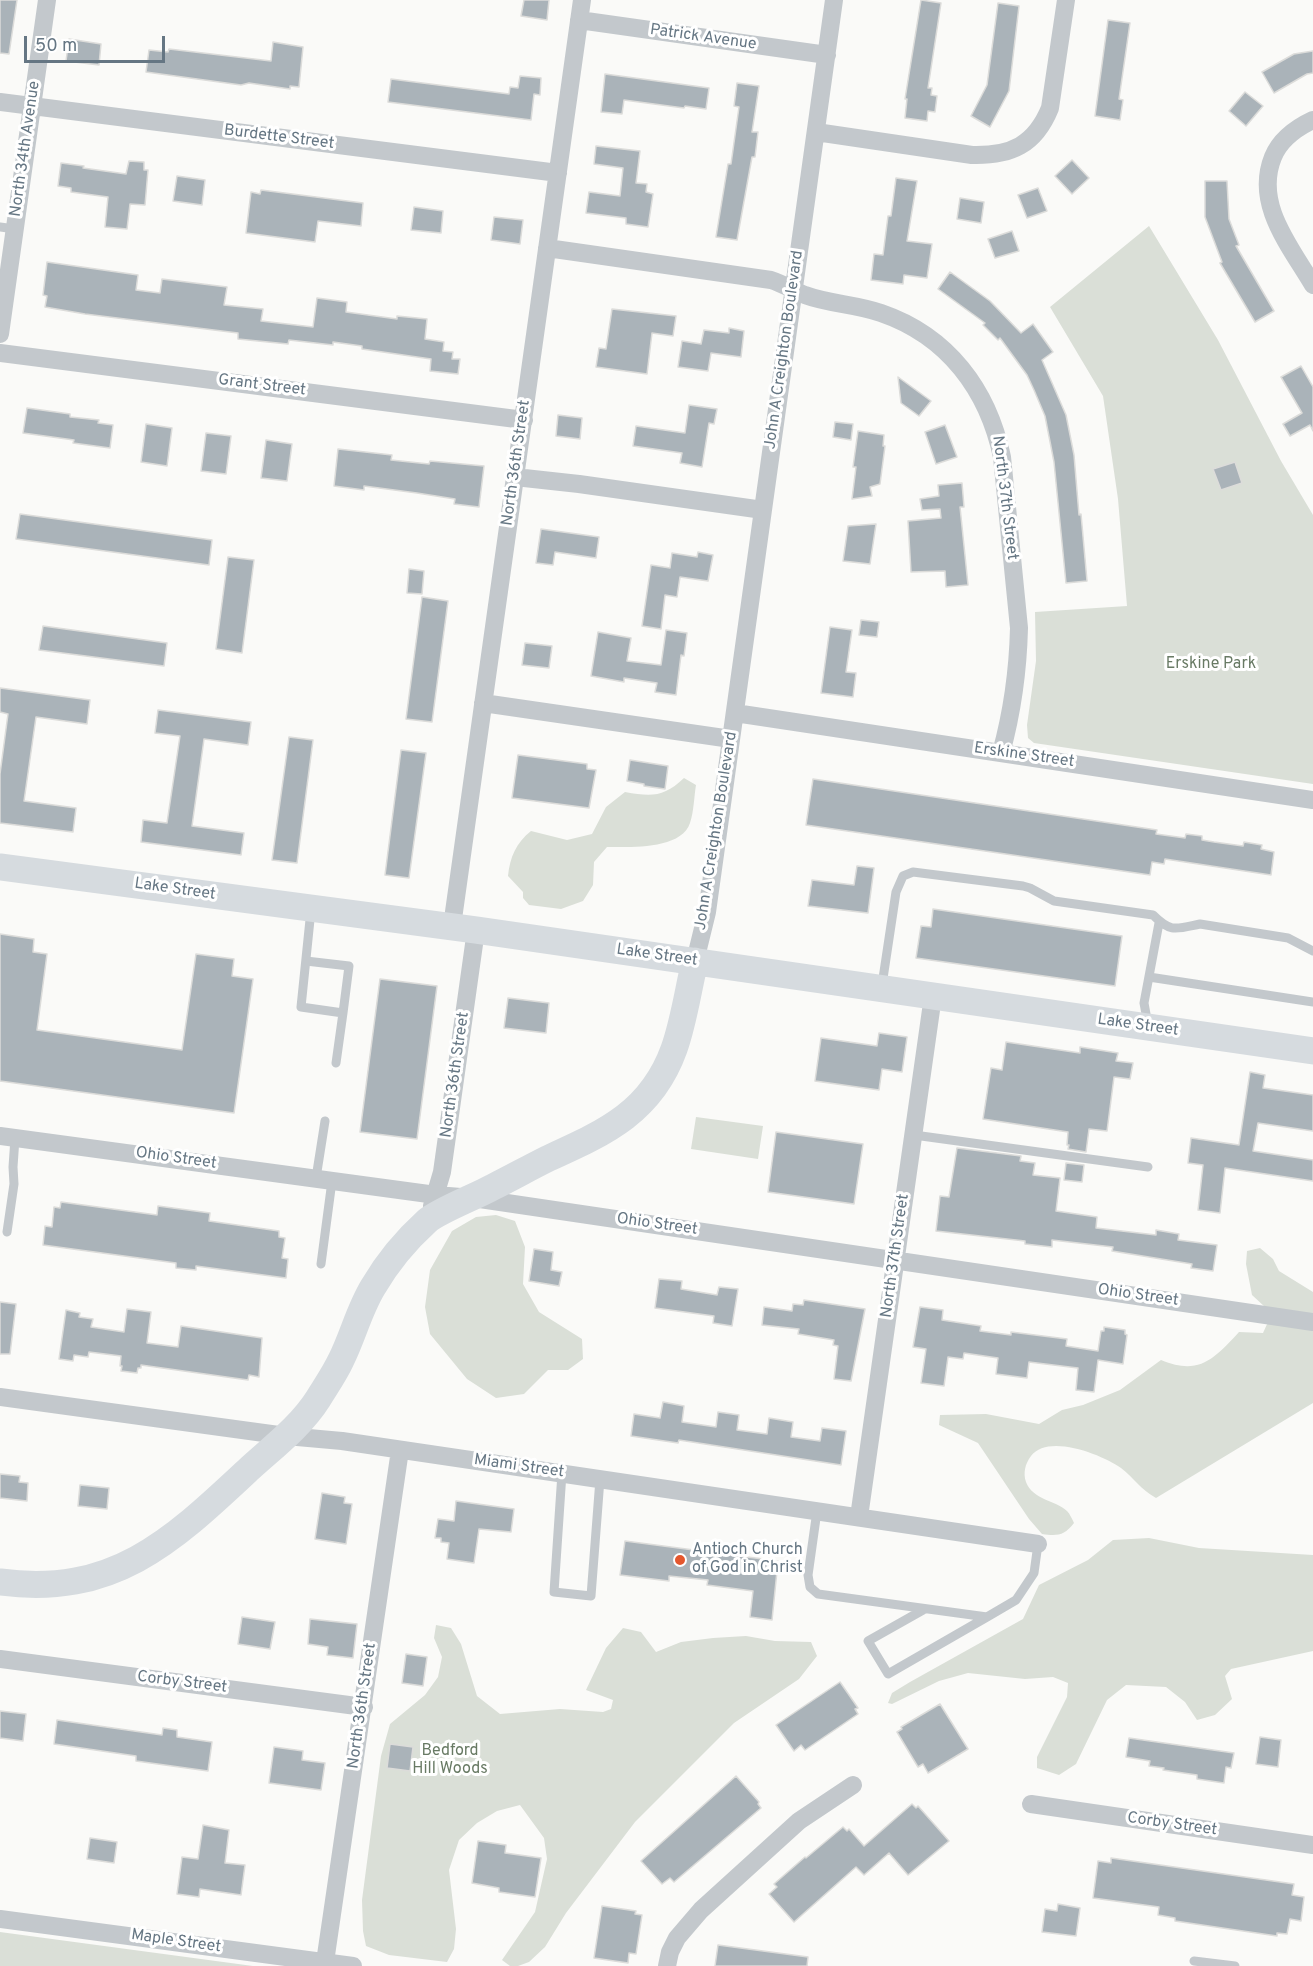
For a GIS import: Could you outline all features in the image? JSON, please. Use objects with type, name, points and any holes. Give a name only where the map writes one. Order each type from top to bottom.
[{"type":"main road","name":"Lake Street","points":[[0,867],[464,928],[1313,1051]]},
{"type":"main road","name":"John A Creighton Boulevard","points":[[0,1582],[38,1586],[71,1583],[91,1579],[124,1567],[141,1558],[175,1533],[226,1491],[285,1436],[316,1402],[341,1360],[362,1308],[385,1268],[432,1207],[473,1198],[602,1134],[624,1120],[641,1104],[664,1073],[675,1048],[695,961]]},
{"type":"street","name":"North 34th Avenue","points":[[0,334],[7,228],[33,107],[47,0]]},
{"type":"street","name":"North 36th Street","points":[[432,1207],[442,1172],[483,703],[582,0]]},
{"type":"street","name":"John A Creighton Boulevard","points":[[695,961],[707,912],[834,0]]},
{"type":"street","points":[[816,132],[972,155],[992,156],[1023,145],[1045,121],[1050,108],[1066,0]]},
{"type":"street","name":"Patrick Avenue","points":[[579,20],[827,55]]},
{"type":"street","name":"Burdette Street","points":[[0,102],[558,173]]},
{"type":"street","points":[[1313,120],[1285,138],[1275,151],[1268,168],[1266,181],[1268,201],[1274,217],[1313,285]]},
{"type":"street","points":[[547,248],[771,280],[794,289]]},
{"type":"street","name":"North 37th Street","points":[[794,289],[818,299],[879,312],[919,331],[941,347],[960,366],[975,385],[989,412],[1002,458],[1019,628],[1007,730],[1001,753]]},
{"type":"street","name":"Grant Street","points":[[0,353],[524,420]]},
{"type":"street","points":[[515,477],[763,510]]},
{"type":"street","points":[[483,703],[731,739]]},
{"type":"street","name":"Erskine Street","points":[[735,713],[1313,800]]},
{"type":"street","name":"North 37th Street","points":[[859,1517],[933,996]]},
{"type":"street","name":"Ohio Street","points":[[8,1137],[324,1179],[432,1207]]},
{"type":"street","name":"Ohio Street","points":[[473,1198],[1313,1322]]},
{"type":"street","name":"Miami Street","points":[[0,1397],[400,1450],[1038,1544]]},
{"type":"street","name":"North 36th Street","points":[[325,1962],[400,1450]]},
{"type":"street","name":"Corby Street","points":[[0,1659],[363,1707]]},
{"type":"street","points":[[667,1966],[670,1952],[677,1938],[701,1910],[799,1821],[853,1785]]},
{"type":"street","name":"Corby Street","points":[[1031,1804],[1313,1845]]},
{"type":"street","name":"Maple Street","points":[[0,1919],[353,1966]]},
{"type":"lane","points":[[882,988],[896,892],[903,876],[913,872],[1023,886],[1054,901],[1153,915],[1159,922],[1171,927],[1186,928],[1200,924],[1288,938],[1313,951]]},
{"type":"lane","points":[[312,908],[301,1007],[343,1013]]},
{"type":"lane","points":[[1149,1027],[1144,1003],[1159,922]]},
{"type":"lane","points":[[306,961],[349,966],[336,1063]]},
{"type":"lane","points":[[1149,977],[1313,1002]]},
{"type":"lane","points":[[321,1264],[326,1121]]},
{"type":"lane","points":[[914,1135],[1148,1167]]},
{"type":"lane","points":[[7,1232],[14,1185],[8,1137]]},
{"type":"lane","points":[[562,1473],[554,1592],[591,1596],[600,1479]]},
{"type":"lane","points":[[817,1511],[808,1575],[810,1587],[818,1594],[987,1617]]},
{"type":"lane","points":[[923,1610],[868,1641],[888,1674],[1016,1600],[1034,1573],[1038,1544]]},
{"type":"lane","points":[[1194,1960],[1235,1966]]},
{"type":"green space","name":"Erskine Park","points":[[1149,226],[1218,340],[1281,461],[1313,515],[1313,784],[1034,743],[1028,738],[1027,725],[1036,661],[1035,612],[1127,606],[1118,499],[1103,396],[1050,307]]},
{"type":"green space","points":[[684,778],[696,785],[690,823],[685,832],[676,838],[653,845],[607,847],[594,862],[593,885],[583,901],[561,909],[529,905],[523,898],[523,892],[508,876],[515,851],[521,840],[531,831],[567,840],[592,834],[606,807],[625,792],[643,795],[657,794],[670,789]]},
{"type":"green space","points":[[696,1117],[763,1126],[758,1159],[691,1149]]},
{"type":"green space","points":[[496,1215],[515,1221],[525,1247],[523,1284],[539,1312],[582,1339],[583,1359],[568,1370],[548,1370],[524,1394],[496,1398],[467,1379],[430,1334],[425,1307],[430,1270],[452,1231],[476,1217]]},
{"type":"green space","points":[[1260,1248],[1273,1259],[1279,1271],[1313,1292],[1313,1403],[1156,1498],[1121,1468],[1102,1457],[1062,1446],[1039,1449],[1026,1465],[1026,1482],[1034,1493],[1067,1511],[1074,1523],[1060,1534],[1042,1534],[1029,1519],[978,1443],[939,1425],[940,1415],[986,1414],[1039,1424],[1062,1410],[1083,1405],[1120,1390],[1161,1360],[1186,1366],[1196,1365],[1213,1357],[1239,1332],[1263,1333],[1268,1322],[1265,1307],[1252,1295],[1246,1264],[1247,1251]]},
{"type":"green space","points":[[1149,1538],[1199,1548],[1313,1555],[1313,1651],[1231,1669],[1225,1676],[1232,1699],[1215,1715],[1197,1720],[1185,1702],[1166,1687],[1126,1685],[1107,1700],[1076,1764],[1059,1775],[1037,1768],[1037,1757],[1067,1697],[1068,1683],[1053,1677],[1025,1679],[968,1673],[939,1681],[892,1704],[888,1703],[892,1693],[1023,1619],[1039,1585],[1088,1560],[1113,1540]]},
{"type":"green space","name":"Bedford Hill Woods","points":[[436,1625],[451,1628],[461,1644],[477,1696],[500,1714],[560,1709],[603,1712],[611,1709],[613,1700],[586,1690],[606,1648],[623,1628],[641,1632],[656,1652],[681,1642],[746,1636],[775,1641],[811,1642],[817,1656],[799,1679],[734,1723],[635,1822],[566,1913],[545,1947],[529,1962],[518,1966],[510,1966],[502,1960],[535,1912],[547,1859],[544,1838],[520,1805],[497,1811],[477,1823],[459,1840],[449,1870],[456,1929],[454,1949],[447,1962],[389,1955],[366,1946],[363,1931],[362,1900],[381,1756],[390,1724],[425,1695],[438,1677],[442,1657],[434,1638]]},
{"type":"green space","points":[[0,1932],[253,1966],[0,1966]]},
{"type":"building","points":[[0,0],[17,0],[9,54],[0,53]]},
{"type":"building","points":[[524,0],[549,0],[547,20],[521,16]]},
{"type":"building","points":[[921,0],[941,3],[928,88],[932,88],[931,95],[937,96],[935,112],[928,111],[927,121],[905,118],[907,99],[905,99]]},
{"type":"building","points":[[998,3],[1019,6],[1009,91],[990,127],[971,116],[987,85]]},
{"type":"building","points":[[1108,20],[1130,23],[1119,99],[1123,100],[1120,120],[1095,116]]},
{"type":"building","points":[[69,39],[101,44],[99,65],[66,61]]},
{"type":"building","points":[[273,42],[303,47],[299,87],[290,86],[290,89],[249,83],[241,85],[146,72],[149,50],[168,52],[169,49],[271,61]]},
{"type":"building","points":[[1313,51],[1313,73],[1307,74],[1274,93],[1262,72],[1294,54]]},
{"type":"building","points":[[605,74],[709,88],[706,109],[624,100],[622,114],[601,112]]},
{"type":"building","points":[[520,76],[541,78],[540,95],[534,94],[531,120],[388,102],[391,79],[509,94],[510,87],[518,88]]},
{"type":"building","points":[[737,83],[759,86],[752,132],[758,132],[755,157],[752,157],[737,240],[716,237],[728,164],[731,164],[739,107],[734,106]]},
{"type":"building","points":[[1245,92],[1263,106],[1246,126],[1229,111]]},
{"type":"building","points":[[596,146],[640,151],[636,183],[647,184],[646,192],[653,194],[648,227],[626,224],[626,218],[586,213],[589,192],[620,196],[623,168],[594,164]]},
{"type":"building","points":[[1072,160],[1089,178],[1072,194],[1055,176]]},
{"type":"building","points":[[129,161],[144,162],[144,170],[148,170],[145,205],[130,204],[127,229],[105,227],[108,197],[71,192],[71,188],[58,186],[61,163],[126,174]]},
{"type":"building","points":[[177,176],[205,180],[202,205],[173,201]]},
{"type":"building","points":[[896,178],[917,181],[907,241],[932,244],[927,278],[904,275],[903,284],[871,280],[874,254],[883,255]]},
{"type":"building","points":[[1205,181],[1227,181],[1229,219],[1239,245],[1236,246],[1274,311],[1255,322],[1220,263],[1222,262],[1205,217]]},
{"type":"building","points":[[1038,188],[1047,211],[1027,218],[1018,195]]},
{"type":"building","points":[[261,190],[363,203],[361,226],[318,221],[315,242],[246,233],[251,192],[260,194]]},
{"type":"building","points":[[960,198],[984,202],[981,223],[957,219]]},
{"type":"building","points":[[414,207],[443,211],[441,233],[411,230]]},
{"type":"building","points":[[494,217],[523,220],[520,244],[491,240]]},
{"type":"building","points":[[1012,231],[1019,251],[995,258],[988,239]]},
{"type":"building","points":[[47,262],[138,275],[136,290],[160,293],[162,279],[227,287],[224,305],[263,309],[261,321],[313,327],[317,298],[347,302],[346,312],[397,319],[397,316],[427,319],[425,339],[444,342],[443,351],[453,352],[452,359],[460,359],[458,374],[430,371],[431,359],[362,349],[362,346],[333,342],[333,345],[289,340],[288,344],[238,339],[238,333],[45,307],[47,296],[43,295]]},
{"type":"building","points":[[950,272],[990,301],[1021,333],[1033,324],[1053,352],[1042,360],[1066,415],[1074,455],[1087,581],[1066,583],[1054,462],[1045,416],[1034,390],[1027,375],[1000,338],[998,340],[983,325],[985,323],[938,289]]},
{"type":"building","points":[[612,309],[676,316],[673,336],[652,333],[647,374],[596,367],[599,348],[606,349]]},
{"type":"building","points":[[729,328],[744,331],[741,357],[711,353],[708,371],[678,367],[682,341],[701,344],[704,330],[729,333]]},
{"type":"building","points":[[1301,366],[1313,387],[1313,431],[1310,425],[1290,436],[1283,424],[1302,413],[1281,377]]},
{"type":"building","points":[[898,377],[931,401],[919,416],[901,403]]},
{"type":"building","points":[[689,405],[717,409],[714,424],[709,423],[702,467],[680,463],[682,453],[633,446],[636,426],[685,433]]},
{"type":"building","points":[[27,408],[70,414],[70,417],[99,420],[98,423],[113,425],[110,448],[23,433]]},
{"type":"building","points":[[558,415],[582,418],[580,439],[556,436]]},
{"type":"building","points":[[835,422],[853,424],[851,440],[833,437]]},
{"type":"building","points":[[146,424],[172,428],[167,466],[141,462]]},
{"type":"building","points":[[945,425],[957,457],[936,464],[925,432]]},
{"type":"building","points":[[858,431],[884,435],[883,446],[885,446],[880,484],[870,487],[872,496],[852,499],[856,467],[853,467]]},
{"type":"building","points":[[206,433],[231,436],[226,474],[201,471]]},
{"type":"building","points":[[266,440],[292,444],[287,481],[261,478]]},
{"type":"building","points":[[338,449],[392,455],[391,460],[484,466],[479,507],[454,504],[455,499],[417,493],[364,486],[364,490],[334,486]]},
{"type":"building","points":[[1235,462],[1242,483],[1221,490],[1213,469]]},
{"type":"building","points":[[962,483],[964,507],[960,507],[968,585],[946,587],[945,571],[911,572],[908,521],[941,518],[940,509],[922,510],[920,499],[939,496],[938,485]]},
{"type":"building","points":[[20,514],[212,540],[209,565],[16,539]]},
{"type":"building","points":[[876,524],[870,564],[843,561],[848,526]]},
{"type":"building","points":[[541,529],[599,537],[596,558],[555,552],[553,565],[536,563]]},
{"type":"building","points":[[698,552],[713,555],[708,581],[680,577],[677,597],[665,595],[661,629],[642,626],[651,565],[670,568],[672,553],[697,557]]},
{"type":"building","points":[[228,557],[254,560],[242,653],[216,649]]},
{"type":"building","points":[[409,569],[424,571],[422,594],[407,593]]},
{"type":"building","points":[[422,597],[448,601],[432,722],[406,719]]},
{"type":"building","points":[[861,620],[879,622],[877,637],[859,635]]},
{"type":"building","points":[[43,626],[167,643],[164,666],[39,650]]},
{"type":"building","points":[[830,627],[852,630],[846,672],[856,673],[853,697],[821,693]]},
{"type":"building","points":[[666,630],[687,633],[684,656],[681,655],[676,695],[655,692],[657,683],[624,678],[624,682],[591,676],[598,632],[631,638],[627,661],[661,665]]},
{"type":"building","points":[[525,643],[552,646],[549,668],[522,665]]},
{"type":"building","points":[[0,688],[90,700],[87,724],[36,717],[24,801],[76,808],[73,832],[0,823],[0,774],[8,714],[0,712]]},
{"type":"building","points":[[158,710],[251,722],[248,745],[204,739],[192,826],[244,833],[241,855],[141,842],[143,820],[167,823],[180,736],[155,733]]},
{"type":"building","points":[[289,737],[313,740],[297,863],[272,860]]},
{"type":"building","points":[[401,750],[426,753],[409,878],[385,875]]},
{"type":"building","points":[[518,755],[587,764],[587,769],[596,770],[589,808],[512,798]]},
{"type":"building","points":[[630,760],[668,766],[665,789],[627,781]]},
{"type":"building","points":[[813,779],[1157,830],[1156,834],[1185,838],[1186,834],[1202,836],[1202,840],[1214,842],[1243,846],[1244,842],[1262,845],[1261,849],[1274,852],[1271,875],[1165,859],[1164,864],[1152,862],[1150,875],[806,825]]},
{"type":"building","points":[[857,866],[874,868],[868,913],[808,906],[812,880],[854,885]]},
{"type":"building","points":[[933,909],[1122,936],[1115,986],[916,958],[921,926],[931,927]]},
{"type":"building","points":[[0,934],[34,939],[33,952],[47,954],[37,1030],[182,1050],[196,954],[234,959],[232,976],[253,979],[234,1113],[0,1081]]},
{"type":"building","points":[[380,979],[437,986],[417,1139],[360,1132]]},
{"type":"building","points":[[508,998],[549,1003],[546,1033],[504,1028]]},
{"type":"building","points":[[879,1033],[907,1037],[902,1072],[882,1069],[879,1090],[815,1081],[821,1038],[877,1046]]},
{"type":"building","points":[[1006,1042],[1080,1053],[1080,1047],[1118,1053],[1116,1061],[1133,1063],[1130,1079],[1114,1077],[1107,1131],[1089,1129],[1086,1152],[1068,1149],[1068,1132],[983,1119],[991,1068],[1002,1070]]},
{"type":"building","points":[[1250,1072],[1265,1075],[1263,1088],[1313,1095],[1313,1131],[1258,1123],[1253,1151],[1313,1160],[1313,1181],[1225,1168],[1220,1213],[1198,1210],[1203,1165],[1188,1163],[1191,1138],[1239,1145]]},
{"type":"building","points":[[776,1132],[863,1144],[854,1204],[768,1192]]},
{"type":"building","points":[[957,1148],[1021,1156],[1020,1161],[1035,1163],[1033,1175],[1060,1178],[1056,1211],[1097,1217],[1096,1228],[1156,1235],[1156,1230],[1179,1234],[1178,1240],[1217,1245],[1213,1271],[1191,1268],[1192,1264],[1112,1251],[1113,1247],[1052,1240],[1052,1247],[1025,1244],[1025,1241],[936,1231],[940,1196],[949,1197]]},
{"type":"building","points":[[1066,1163],[1084,1165],[1082,1182],[1064,1180]]},
{"type":"building","points":[[61,1202],[157,1215],[158,1206],[210,1213],[209,1221],[279,1231],[279,1237],[285,1238],[282,1258],[288,1259],[286,1278],[196,1266],[196,1270],[176,1268],[176,1263],[43,1245],[45,1226],[52,1227],[54,1207],[60,1208]]},
{"type":"building","points":[[534,1249],[553,1252],[551,1270],[562,1272],[559,1286],[529,1281]]},
{"type":"building","points":[[659,1279],[682,1281],[681,1289],[717,1295],[719,1287],[738,1289],[732,1326],[713,1323],[714,1316],[655,1308]]},
{"type":"building","points":[[804,1300],[865,1309],[851,1381],[834,1379],[838,1346],[833,1345],[834,1340],[798,1334],[799,1329],[762,1325],[764,1307],[792,1311],[793,1304],[803,1305]]},
{"type":"building","points":[[0,1302],[16,1304],[10,1354],[0,1354]]},
{"type":"building","points":[[920,1307],[943,1310],[942,1320],[981,1326],[980,1331],[1011,1335],[1011,1332],[1067,1339],[1066,1346],[1098,1351],[1101,1331],[1104,1331],[1104,1327],[1125,1330],[1127,1335],[1123,1364],[1098,1360],[1094,1392],[1076,1390],[1078,1368],[1029,1362],[1027,1378],[996,1374],[998,1358],[964,1353],[963,1359],[948,1357],[944,1386],[921,1383],[926,1349],[913,1347]]},
{"type":"building","points":[[127,1309],[151,1312],[147,1343],[178,1347],[181,1326],[262,1338],[259,1377],[249,1375],[248,1380],[141,1365],[137,1373],[121,1371],[121,1356],[89,1352],[88,1357],[74,1355],[73,1361],[59,1359],[66,1310],[80,1313],[79,1317],[93,1319],[91,1327],[124,1332]]},
{"type":"building","points":[[663,1402],[684,1406],[682,1422],[716,1427],[718,1412],[739,1415],[737,1430],[767,1434],[769,1418],[793,1422],[791,1437],[820,1441],[822,1428],[846,1431],[841,1465],[679,1440],[678,1443],[631,1436],[634,1414],[660,1418]]},
{"type":"building","points":[[0,1474],[20,1476],[19,1482],[28,1483],[27,1501],[0,1498]]},
{"type":"building","points":[[80,1485],[109,1488],[107,1509],[78,1506]]},
{"type":"building","points":[[322,1493],[345,1497],[344,1503],[352,1504],[346,1544],[315,1539]]},
{"type":"building","points":[[456,1501],[514,1509],[511,1532],[479,1529],[474,1563],[447,1559],[449,1543],[441,1542],[441,1538],[435,1538],[438,1519],[454,1521]]},
{"type":"building","points":[[625,1541],[778,1561],[772,1620],[750,1617],[753,1591],[707,1585],[708,1580],[669,1576],[669,1581],[620,1575]]},
{"type":"building","points":[[242,1617],[275,1622],[270,1649],[238,1644]]},
{"type":"building","points":[[310,1619],[357,1624],[353,1658],[327,1655],[328,1647],[308,1644]]},
{"type":"building","points":[[406,1654],[427,1657],[423,1686],[402,1683]]},
{"type":"building","points":[[840,1682],[858,1708],[855,1709],[858,1714],[805,1750],[801,1745],[794,1751],[776,1725]]},
{"type":"building","points":[[940,1704],[968,1749],[928,1773],[923,1764],[918,1767],[897,1732],[902,1729],[901,1727]]},
{"type":"building","points":[[0,1711],[26,1714],[23,1741],[0,1738]]},
{"type":"building","points":[[57,1720],[162,1735],[163,1728],[177,1730],[177,1737],[212,1742],[208,1771],[136,1761],[136,1756],[54,1744]]},
{"type":"building","points":[[1260,1737],[1281,1740],[1278,1767],[1256,1764]]},
{"type":"building","points":[[1129,1738],[1234,1753],[1231,1768],[1226,1767],[1224,1783],[1197,1779],[1197,1775],[1149,1766],[1150,1761],[1126,1757]]},
{"type":"building","points":[[390,1744],[413,1747],[410,1771],[387,1768]]},
{"type":"building","points":[[274,1747],[303,1751],[302,1760],[325,1763],[321,1790],[269,1783]]},
{"type":"building","points":[[736,1776],[759,1802],[761,1808],[674,1882],[670,1878],[662,1884],[641,1861]]},
{"type":"building","points":[[912,1804],[916,1808],[918,1806],[949,1841],[908,1875],[889,1853],[864,1875],[856,1867],[794,1922],[769,1894],[777,1887],[774,1884],[843,1827],[847,1831],[849,1829],[864,1846]]},
{"type":"building","points":[[203,1825],[229,1830],[225,1863],[245,1865],[241,1895],[200,1889],[199,1897],[177,1894],[182,1857],[198,1859]]},
{"type":"building","points":[[90,1838],[117,1842],[114,1863],[87,1859]]},
{"type":"building","points":[[478,1841],[506,1845],[505,1853],[541,1858],[535,1897],[499,1892],[499,1888],[472,1883]]},
{"type":"building","points":[[1111,1858],[1294,1884],[1292,1895],[1304,1897],[1301,1921],[1290,1919],[1287,1934],[1277,1933],[1277,1936],[1175,1921],[1175,1918],[1158,1915],[1159,1907],[1093,1898],[1098,1861],[1111,1863]]},
{"type":"building","points":[[1058,1904],[1080,1908],[1076,1936],[1042,1932],[1045,1909],[1057,1911]]},
{"type":"building","points":[[602,1906],[636,1911],[635,1914],[642,1915],[636,1954],[629,1953],[628,1963],[594,1958]]},
{"type":"building","points":[[718,1945],[808,1957],[807,1966],[715,1966]]},
{"type":"place","name":"Antioch Church of God in Christ","points":[[680,1560]]}]
